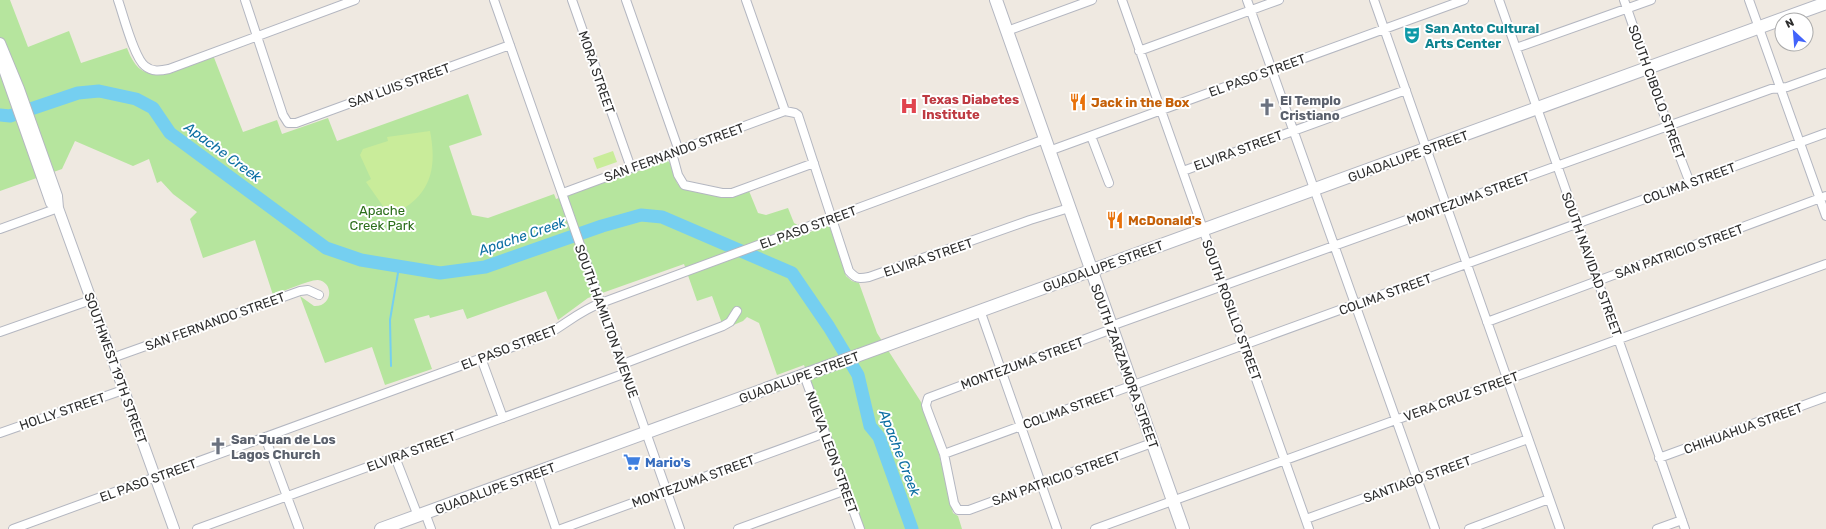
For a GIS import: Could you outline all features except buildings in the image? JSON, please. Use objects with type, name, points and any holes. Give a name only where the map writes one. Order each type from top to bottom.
[{"type":"main road","name":"SOUTH ZARZAMORA STREET","points":[[996,0],[1183,529]]},
{"type":"main road","name":"GUADALUPE STREET","points":[[381,529],[1826,3]]},
{"type":"street","points":[[118,0],[137,56],[145,66],[156,71],[165,70],[355,0]]},
{"type":"street","points":[[245,0],[258,36]]},
{"type":"street","name":"SOUTH HAMILTON AVENUE","points":[[494,0],[680,529]]},
{"type":"street","name":"MORA STREET","points":[[572,0],[631,168]]},
{"type":"street","points":[[626,0],[675,152],[678,175],[684,185],[722,193],[732,193],[814,163]]},
{"type":"street","points":[[746,0],[785,111],[795,112],[798,115],[832,218]]},
{"type":"street","points":[[1007,31],[1092,0]]},
{"type":"street","name":"SOUTH ROSILLO STREET","points":[[1122,0],[1310,529]]},
{"type":"street","points":[[1247,0],[1435,529]]},
{"type":"street","points":[[1139,51],[1279,0]]},
{"type":"street","points":[[1374,0],[1560,529]]},
{"type":"street","name":"EL PASO STREET","points":[[13,529],[548,334],[580,313],[601,303],[832,218],[1047,145],[1091,136],[1464,0]]},
{"type":"street","name":"SOUTH NAVIDAD STREET","points":[[1499,0],[1685,529]]},
{"type":"street","name":"SOUTH CIBOLO STREET","points":[[1624,0],[1668,126],[1690,183]]},
{"type":"street","points":[[1516,48],[1652,0]]},
{"type":"street","points":[[1750,0],[1800,143],[1823,197],[1826,216]]},
{"type":"street","name":"SAN LUIS STREET","points":[[258,36],[283,115],[288,123],[296,123],[510,45]]},
{"type":"street","name":"SOUTHWEST 19TH STREET","points":[[0,43],[32,138],[57,196],[58,208],[174,529]]},
{"type":"street","name":"SOUTHWEST 19TH STREET","points":[[0,58],[15,91]]},
{"type":"street","name":"MONTEZUMA STREET","points":[[944,454],[926,404],[931,396],[1224,286],[1447,207],[1771,89],[1780,88],[1826,73]]},
{"type":"street","name":"ELVIRA STREET","points":[[1183,170],[1406,90]]},
{"type":"street","name":"SAN FERNANDO STREET","points":[[563,193],[785,111]]},
{"type":"street","name":"COLIMA STREET","points":[[944,454],[1244,344],[1467,265],[1826,133]]},
{"type":"street","points":[[1091,136],[1109,183]]},
{"type":"street","name":"SAN PATRICIO STREET","points":[[1487,322],[1823,197]]},
{"type":"street","points":[[0,229],[58,208]]},
{"type":"street","name":"ELVIRA STREET","points":[[832,218],[850,271],[854,277],[862,279],[869,278],[1030,220],[1069,208]]},
{"type":"street","name":"VERA CRUZ STREET","points":[[1095,529],[1826,264]]},
{"type":"street","name":"SAN FERNANDO STREET","points":[[112,358],[300,291],[308,290],[319,295]]},
{"type":"street","points":[[0,332],[91,300]]},
{"type":"street","points":[[980,310],[1057,529]]},
{"type":"street","points":[[623,364],[723,326],[730,322],[737,311]]},
{"type":"street","points":[[481,358],[503,418]]},
{"type":"street","name":"ELVIRA STREET","points":[[197,529],[626,373]]},
{"type":"street","name":"NUEVA LEON STREET","points":[[804,375],[860,529]]},
{"type":"street","name":"HOLLY STREET","points":[[0,433],[124,390]]},
{"type":"street","name":"CHIHUAHUA STREET","points":[[1659,458],[1826,397]]},
{"type":"street","name":"MONTEZUMA STREET","points":[[561,529],[825,433]]},
{"type":"street","points":[[265,437],[300,529]]},
{"type":"street","name":"SANTIAGO STREET","points":[[1306,519],[1528,439]]},
{"type":"street","name":"SAN PATRICIO STREET","points":[[944,454],[954,504],[956,508],[960,510],[969,510],[1152,443]]},
{"type":"street","points":[[395,457],[422,514],[431,529]]},
{"type":"street","points":[[536,472],[556,529]]},
{"type":"street","points":[[738,529],[846,490]]},
{"type":"street","points":[[1469,529],[1549,499]]},
{"type":"street","points":[[1657,529],[1682,520]]},
{"type":"green space","name":"Apache Creek Park","points":[[0,0],[10,0],[28,47],[69,31],[81,63],[127,48],[131,58],[141,69],[146,72],[160,73],[213,55],[243,132],[277,120],[282,134],[328,118],[337,141],[468,94],[482,135],[449,146],[472,215],[488,218],[554,194],[556,199],[668,161],[677,183],[681,188],[723,197],[730,197],[749,191],[758,213],[766,215],[788,208],[794,223],[810,232],[826,226],[830,227],[846,276],[852,281],[859,283],[877,333],[921,402],[939,454],[953,513],[958,516],[962,529],[864,529],[804,365],[777,375],[759,323],[747,317],[743,321],[724,329],[712,296],[697,301],[684,264],[588,298],[558,320],[546,291],[467,319],[463,309],[430,318],[429,315],[414,319],[432,369],[385,385],[372,347],[325,363],[300,296],[314,306],[325,303],[328,299],[329,289],[323,282],[314,280],[273,295],[255,240],[203,258],[190,219],[197,212],[173,194],[161,181],[157,183],[149,159],[133,166],[75,141],[62,169],[0,191]]},
{"type":"green space","points":[[430,131],[433,159],[428,182],[414,201],[390,216],[366,182],[371,179],[360,155],[363,149],[388,141],[387,137]]},
{"type":"green space","points":[[613,151],[617,162],[597,169],[593,158]]},
{"type":"waterway","name":"Apache Creek","points":[[0,115],[10,116],[78,93],[99,91],[136,99],[153,108],[170,133],[326,248],[361,260],[440,273],[485,267],[602,226],[641,215],[662,217],[792,273],[829,327],[858,375],[870,426],[879,437],[912,529]]},
{"type":"waterway","points":[[391,366],[390,320],[399,267]]},
{"type":"place","name":"San Anto Cultural Arts Center","points":[[1412,35]]},
{"type":"place","name":"Jack in the Box","points":[[1078,102]]},
{"type":"place","name":"Texas Diabetes Institute","points":[[909,106]]},
{"type":"place","name":"El Templo Cristiano","points":[[1267,107]]},
{"type":"place","name":"McDonald's","points":[[1115,220]]},
{"type":"place","name":"San Juan de Los Lagos Church","points":[[218,446]]},
{"type":"place","name":"Mario's","points":[[632,462]]}]
